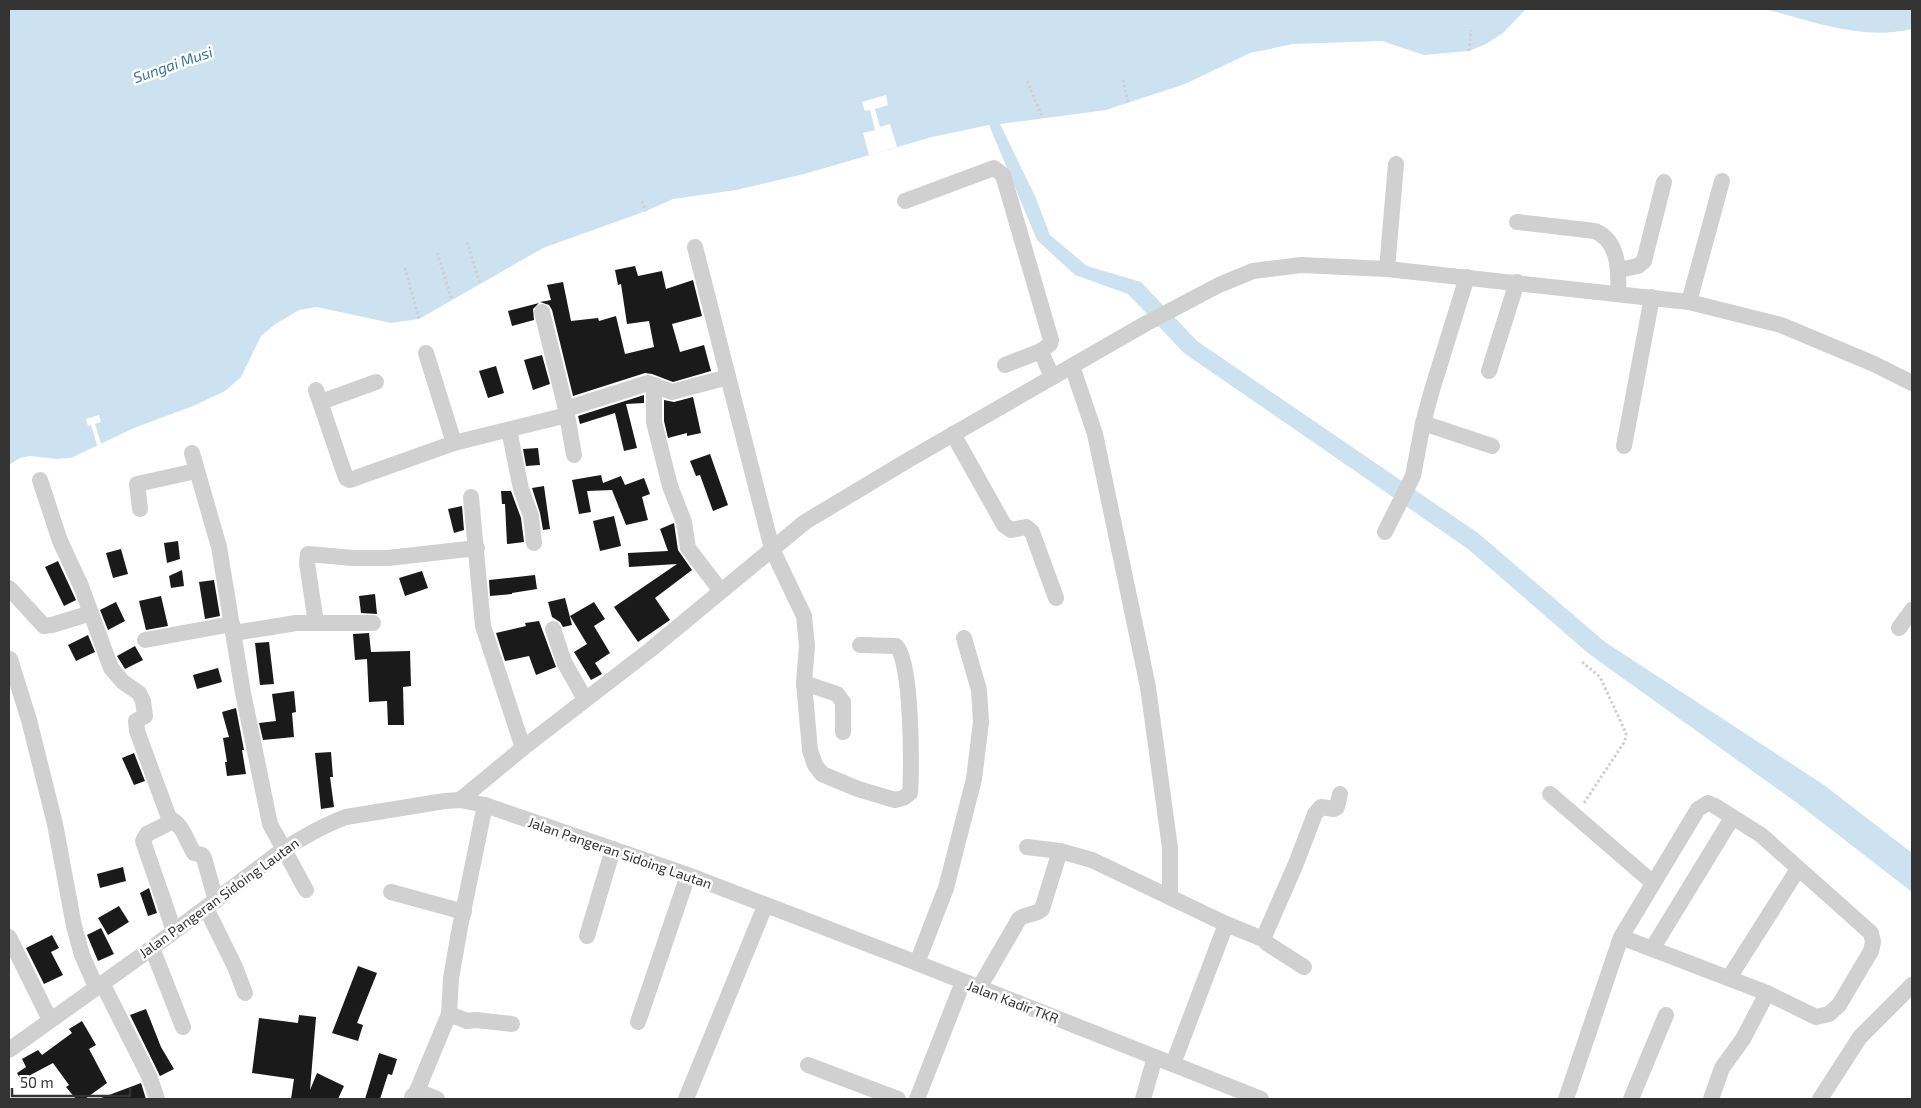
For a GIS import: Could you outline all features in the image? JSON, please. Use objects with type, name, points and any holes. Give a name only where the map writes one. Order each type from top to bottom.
[{"type":"street","points":[[1387,269],[1396,164]]},
{"type":"street","points":[[905,201],[994,168],[1003,175],[1052,340],[1041,351],[1005,366]]},
{"type":"street","points":[[1689,302],[1722,181]]},
{"type":"street","points":[[1619,270],[1638,266],[1644,261],[1664,182]]},
{"type":"street","points":[[1517,222],[1594,231],[1602,234],[1614,254],[1619,270],[1618,293]]},
{"type":"street","points":[[695,247],[772,549],[804,616],[807,646],[804,683],[810,750],[815,765],[822,774],[858,789],[895,800],[904,798],[910,793],[911,779],[910,706],[902,654],[896,646],[860,645]]},
{"type":"street","points":[[460,800],[584,699],[650,650],[805,522],[953,434],[1145,324],[1219,285],[1253,271],[1301,265],[1387,269],[1689,302],[1782,325],[1912,382]]},
{"type":"street","points":[[1385,532],[1413,476],[1423,423],[1467,277]]},
{"type":"street","points":[[1489,371],[1517,282]]},
{"type":"street","points":[[1624,446],[1652,297]]},
{"type":"street","points":[[542,312],[567,412],[574,455]]},
{"type":"street","points":[[1041,351],[1048,368],[1054,376]]},
{"type":"street","points":[[426,353],[454,443]]},
{"type":"street","points":[[1072,366],[1095,434],[1148,687],[1170,848],[1170,896]]},
{"type":"street","points":[[376,382],[318,396],[348,480],[454,443],[509,430],[567,412],[648,383],[672,392],[728,377]]},
{"type":"street","points":[[654,385],[654,422],[670,486],[684,522],[688,548],[721,591]]},
{"type":"street","points":[[1423,423],[1492,446]]},
{"type":"street","points":[[509,430],[524,502],[531,516],[534,543]]},
{"type":"street","points":[[953,434],[1004,525],[1011,530],[1026,527],[1032,532],[1056,598]]},
{"type":"street","points":[[192,453],[219,546],[243,692],[268,816],[272,831],[306,890]]},
{"type":"street","points":[[140,509],[137,484],[196,471]]},
{"type":"street","points":[[40,480],[60,541],[81,586],[111,668],[123,682],[139,693],[143,701],[146,716],[136,721],[137,731],[170,818],[182,829],[194,853],[202,855],[204,858],[211,904],[246,994]]},
{"type":"street","points":[[471,496],[483,626],[523,748]]},
{"type":"street","points":[[316,623],[307,559],[477,558]]},
{"type":"street","points":[[9,588],[44,626],[91,612]]},
{"type":"street","points":[[1899,628],[1912,610]]},
{"type":"street","points":[[145,640],[233,628],[296,623],[373,623]]},
{"type":"street","points":[[553,628],[564,662],[584,699]]},
{"type":"street","points":[[917,963],[946,888],[974,779],[981,722],[979,690],[964,638]]},
{"type":"street","points":[[10,658],[29,720],[56,824],[74,926],[82,955],[149,1076],[157,1099]]},
{"type":"street","points":[[804,683],[841,697],[843,702],[843,732]]},
{"type":"street","points":[[1263,939],[1295,866],[1315,814],[1321,807],[1334,809],[1337,807],[1340,794]]},
{"type":"street","points":[[1550,794],[1652,882]]},
{"type":"street","name":"Jalan Pangeran Sidoing Lautan","points":[[9,1050],[152,948],[284,849],[334,822],[370,812],[460,800],[485,805],[688,876],[765,906]]},
{"type":"street","points":[[1566,1099],[1620,937],[1698,809],[1708,803],[1761,835],[1870,934],[1873,942],[1871,951],[1838,1005],[1829,1014],[1816,1017],[1766,992],[1620,937]]},
{"type":"street","points":[[437,1099],[414,1095],[448,1014],[451,978],[485,805]]},
{"type":"street","points":[[170,818],[169,823],[147,834],[143,841],[174,931]]},
{"type":"street","points":[[1652,949],[1732,818]]},
{"type":"street","points":[[1027,847],[1060,851],[1092,860],[1226,924],[1263,939],[1304,967]]},
{"type":"street","points":[[587,936],[613,849]]},
{"type":"street","points":[[978,988],[1019,920],[1024,915],[1037,914],[1042,909],[1060,851]]},
{"type":"street","points":[[1729,978],[1798,869]]},
{"type":"street","points":[[638,1022],[688,876]]},
{"type":"street","points":[[391,892],[464,912]]},
{"type":"street","points":[[686,1099],[765,906]]},
{"type":"street","name":"Jalan Kadir TKR","points":[[765,906],[917,963],[1261,1099]]},
{"type":"street","points":[[1173,1064],[1226,924]]},
{"type":"street","points":[[9,937],[50,1020]]},
{"type":"street","points":[[152,948],[183,1027]]},
{"type":"street","points":[[917,1099],[962,982]]},
{"type":"street","points":[[1820,1099],[1860,1037],[1912,985]]},
{"type":"street","points":[[1711,1099],[1722,1068],[1743,1039],[1766,992]]},
{"type":"street","points":[[448,1014],[467,1021],[476,1020],[512,1024]]},
{"type":"street","points":[[1630,1099],[1666,1016]]},
{"type":"street","points":[[1143,1099],[1155,1057]]},
{"type":"street","points":[[808,1065],[898,1099]]},
{"type":"path","points":[[1469,51],[1471,30]]},
{"type":"path","points":[[1123,80],[1128,103]]},
{"type":"path","points":[[1027,81],[1043,118]]},
{"type":"path","points":[[642,201],[646,211]]},
{"type":"path","points":[[467,242],[480,284]]},
{"type":"path","points":[[437,253],[452,300]]},
{"type":"path","points":[[405,268],[419,319]]},
{"type":"path","points":[[1576,816],[1625,741],[1626,733],[1600,677],[1582,662]]},
{"type":"water","name":"Sungai Musi","points":[[9,9],[1526,9],[1503,33],[1486,44],[1469,51],[1424,55],[1382,41],[1293,44],[1250,53],[1185,84],[1106,110],[1000,124],[1035,196],[1050,235],[1087,266],[1141,282],[1197,341],[1478,533],[1605,642],[1824,785],[1912,853],[1912,892],[1793,800],[1589,654],[1468,549],[1184,353],[1128,294],[1075,275],[1037,240],[989,125],[932,137],[804,174],[736,190],[673,199],[646,211],[543,248],[419,319],[391,323],[317,307],[299,310],[274,325],[261,336],[241,377],[225,391],[193,406],[134,428],[71,458],[57,459],[30,456],[20,458],[9,465]]},
{"type":"water","points":[[1765,9],[1912,9],[1912,29],[1875,33],[1856,31],[1819,24]]},
{"type":"pier","points":[[886,95],[888,105],[875,109],[880,127],[890,124],[897,147],[869,155],[863,133],[875,130],[870,110],[865,111],[862,102]]},
{"type":"pier","points":[[99,415],[101,422],[95,424],[101,444],[97,445],[91,425],[88,426],[86,419]]},
{"type":"building","points":[[635,266],[638,276],[662,271],[666,289],[693,280],[702,316],[672,324],[680,352],[704,345],[711,371],[673,382],[645,373],[573,396],[552,310],[549,305],[540,302],[551,300],[547,285],[563,282],[571,321],[598,318],[599,321],[616,316],[625,354],[654,347],[649,321],[627,324],[621,284],[618,285],[615,270]]},
{"type":"building","points":[[539,303],[533,309],[534,320],[512,326],[508,311]]},
{"type":"building","points":[[542,355],[550,384],[533,390],[524,360]]},
{"type":"building","points":[[496,366],[504,393],[488,398],[479,371]]},
{"type":"building","points":[[644,395],[644,403],[626,404],[637,448],[624,451],[615,413],[580,424],[578,416]]},
{"type":"building","points":[[693,397],[701,433],[687,436],[687,433],[668,438],[664,421],[664,400],[674,402]]},
{"type":"building","points":[[538,448],[540,465],[526,466],[523,449]]},
{"type":"building","points":[[710,454],[728,505],[713,511],[700,475],[696,476],[690,461]]},
{"type":"building","points":[[601,475],[603,483],[621,476],[625,485],[644,478],[650,494],[642,497],[648,520],[626,525],[612,490],[587,491],[591,512],[579,514],[572,480]]},
{"type":"building","points":[[544,486],[550,529],[543,530],[532,488]]},
{"type":"building","points":[[501,491],[511,491],[521,518],[524,542],[507,544],[505,504],[502,504]]},
{"type":"building","points":[[462,506],[464,530],[454,533],[448,509]]},
{"type":"building","points":[[614,516],[621,546],[600,551],[593,521]]},
{"type":"building","points":[[674,523],[678,550],[692,570],[655,598],[670,620],[638,642],[614,607],[677,564],[629,567],[628,553],[668,551],[660,529]]},
{"type":"building","points":[[178,541],[180,559],[167,563],[164,543]]},
{"type":"building","points":[[121,549],[128,574],[113,578],[106,553]]},
{"type":"building","points":[[58,561],[76,600],[64,606],[45,567]]},
{"type":"building","points":[[182,570],[184,586],[171,588],[169,576]]},
{"type":"building","points":[[422,571],[428,588],[405,596],[399,578]]},
{"type":"building","points":[[535,575],[537,589],[490,596],[489,580]]},
{"type":"building","points":[[214,580],[220,616],[205,619],[199,582]]},
{"type":"building","points":[[375,594],[377,614],[361,613],[359,596]]},
{"type":"building","points":[[161,596],[168,626],[146,630],[139,601]]},
{"type":"building","points":[[565,598],[572,625],[563,627],[560,622],[552,617],[548,602]]},
{"type":"building","points":[[116,602],[125,621],[108,630],[100,610]]},
{"type":"building","points":[[594,602],[605,619],[594,626],[610,653],[595,663],[602,674],[591,680],[574,652],[587,644],[570,616]]},
{"type":"building","points":[[539,621],[556,667],[536,675],[529,656],[505,661],[496,633],[526,626],[525,623]]},
{"type":"building","points":[[369,633],[371,652],[410,651],[411,686],[403,687],[404,725],[388,725],[387,701],[369,702],[367,659],[355,660],[353,634]]},
{"type":"building","points":[[88,635],[95,652],[76,661],[68,645]]},
{"type":"building","points":[[269,642],[274,684],[260,685],[255,643]]},
{"type":"building","points":[[135,646],[143,660],[125,669],[117,656]]},
{"type":"building","points":[[218,668],[222,682],[197,689],[193,675]]},
{"type":"building","points":[[294,691],[296,712],[292,713],[294,737],[263,740],[259,723],[276,721],[272,694]]},
{"type":"building","points":[[236,708],[244,750],[242,750],[246,774],[227,776],[223,738],[229,737],[222,712]]},
{"type":"building","points":[[331,752],[333,777],[330,777],[334,807],[321,809],[315,753]]},
{"type":"building","points":[[134,753],[145,781],[134,785],[122,758]]},
{"type":"building","points":[[123,867],[126,881],[100,888],[97,874]]},
{"type":"building","points":[[149,888],[157,913],[148,916],[140,893]]},
{"type":"building","points":[[119,906],[129,922],[108,935],[98,918]]},
{"type":"building","points":[[101,928],[114,954],[98,961],[87,935]]},
{"type":"building","points":[[52,935],[59,948],[51,952],[63,975],[44,984],[26,948]]},
{"type":"building","points":[[358,966],[377,973],[357,1023],[363,1025],[358,1041],[332,1033]]},
{"type":"building","points":[[146,1009],[161,1047],[174,1069],[160,1076],[130,1015]]},
{"type":"building","points":[[299,1015],[316,1017],[310,1090],[317,1073],[344,1086],[338,1099],[291,1099],[294,1079],[252,1073],[259,1018],[298,1023]]},
{"type":"building","points":[[82,1021],[96,1045],[89,1049],[107,1083],[85,1099],[76,1099],[66,1087],[69,1085],[53,1063],[21,1080],[17,1073],[26,1067],[22,1059],[38,1050],[42,1055],[72,1033],[69,1029]]},
{"type":"building","points":[[379,1053],[397,1059],[392,1075],[388,1074],[380,1099],[365,1099]]},
{"type":"building","points":[[141,1083],[146,1099],[101,1099],[101,1098]]}]
